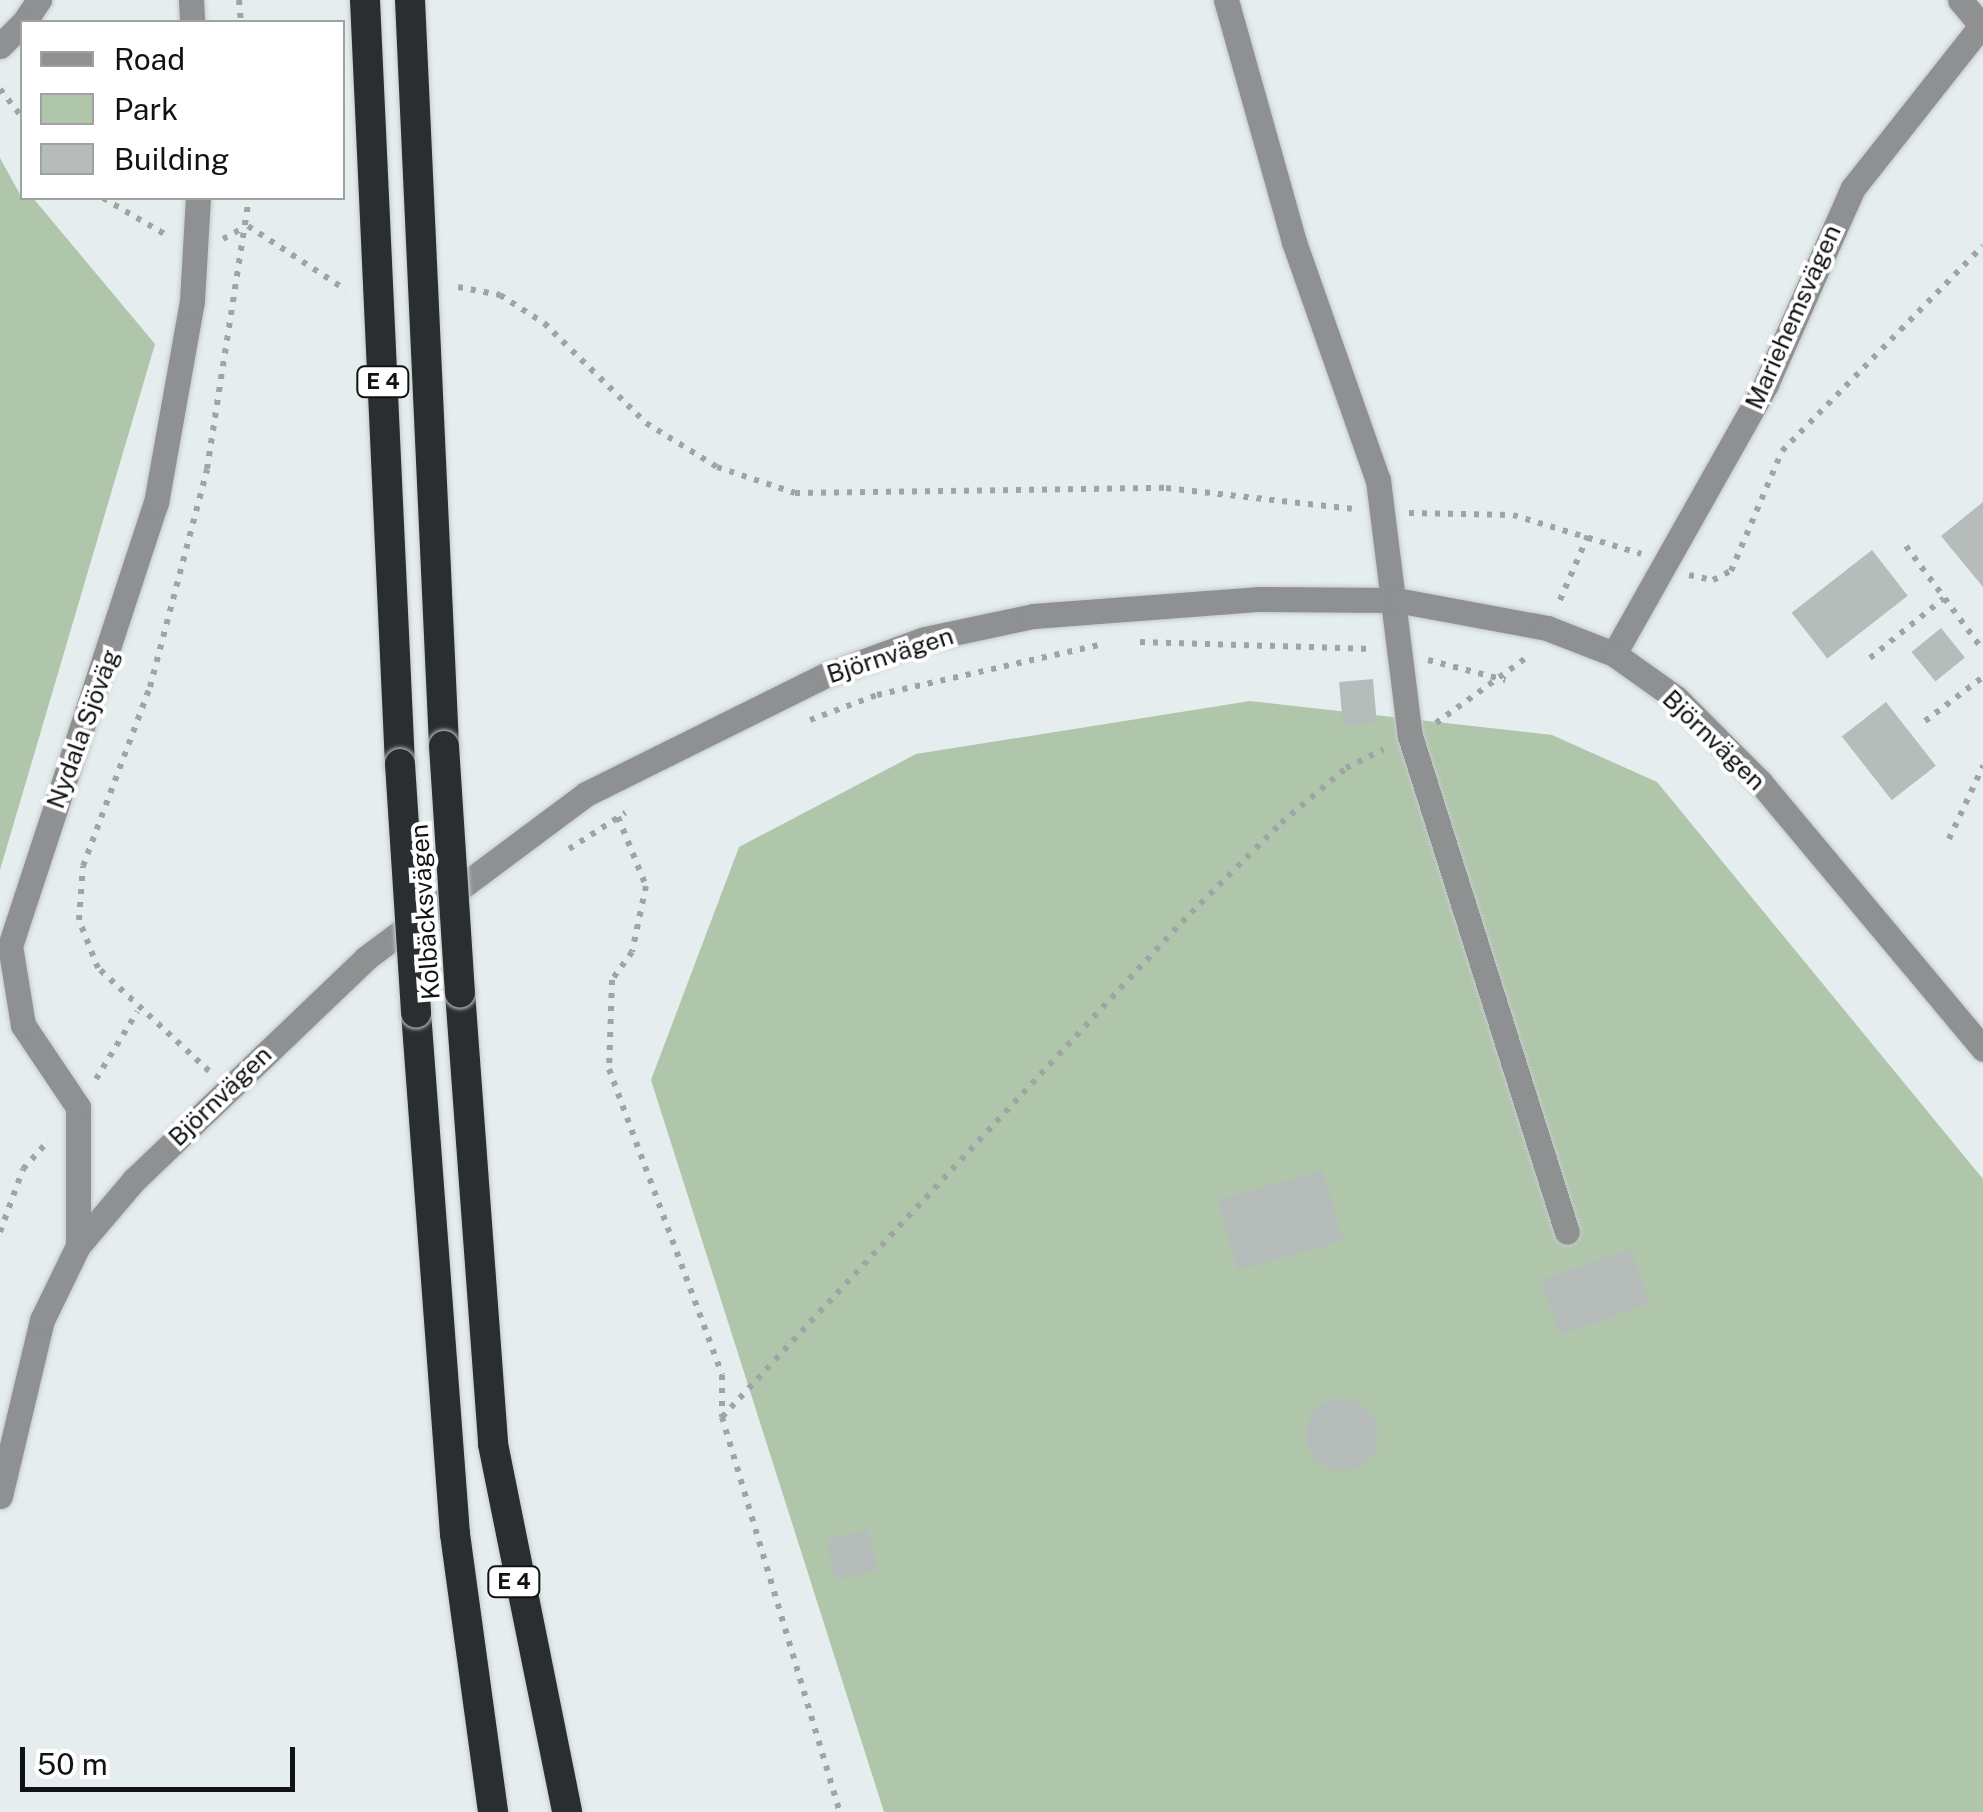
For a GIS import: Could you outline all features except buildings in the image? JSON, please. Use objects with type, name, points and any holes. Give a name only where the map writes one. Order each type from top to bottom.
[{"type":"highway","name":"Kolbäcksvägen","points":[[365,0],[400,764],[446,1443],[494,1812]]},
{"type":"highway","name":"Kolbäcksvägen","points":[[410,0],[444,746],[493,1444],[567,1812]]},
{"type":"street","points":[[1226,0],[1385,513],[1410,736],[1567,1232]]},
{"type":"street","name":"Mariehemsvägen","points":[[1614,654],[1657,561],[1766,384],[1853,188],[1982,27],[1960,0]]},
{"type":"street","points":[[0,46],[20,27]]},
{"type":"street","name":"Nydala Sjöväg","points":[[78,1246],[78,1107],[23,1025],[10,946],[156,504],[192,300],[198,200]]},
{"type":"street","name":"Björnvägen","points":[[0,1496],[42,1320],[78,1246],[134,1180],[366,958],[586,794],[826,675],[1032,616],[1260,599],[1396,600],[1548,628],[1614,654],[1676,698],[1760,782],[1983,1049]]},
{"type":"path","points":[[0,89],[20,114]]},
{"type":"path","points":[[138,1012],[98,968],[79,920],[83,866],[188,548],[249,200]]},
{"type":"path","points":[[247,225],[326,284],[355,292]]},
{"type":"path","points":[[458,286],[500,295],[544,323],[646,423],[703,458],[795,493],[1166,488],[1385,513],[1513,514],[1589,533],[1713,580],[1731,571],[1782,452],[1983,246]]},
{"type":"path","points":[[722,1417],[1280,824],[1346,768],[1505,680],[1548,628],[1589,533]]},
{"type":"path","points":[[1906,546],[1983,650]]},
{"type":"path","points":[[1870,658],[1944,598]]},
{"type":"path","points":[[1130,642],[1284,640],[1398,652],[1505,680]]},
{"type":"path","points":[[791,728],[876,695],[1110,642]]},
{"type":"path","points":[[1925,720],[1983,677]]},
{"type":"path","points":[[1950,839],[1983,766]]},
{"type":"path","points":[[632,808],[618,817],[646,886],[632,952],[612,980],[610,1069],[722,1375],[722,1417],[840,1812]]},
{"type":"green space","points":[[0,158],[20,200],[35,200],[155,344],[0,870]]},
{"type":"green space","points":[[1250,701],[1552,735],[1657,782],[1983,1179],[1983,1812],[884,1812],[651,1080],[739,847],[916,754]]}]
